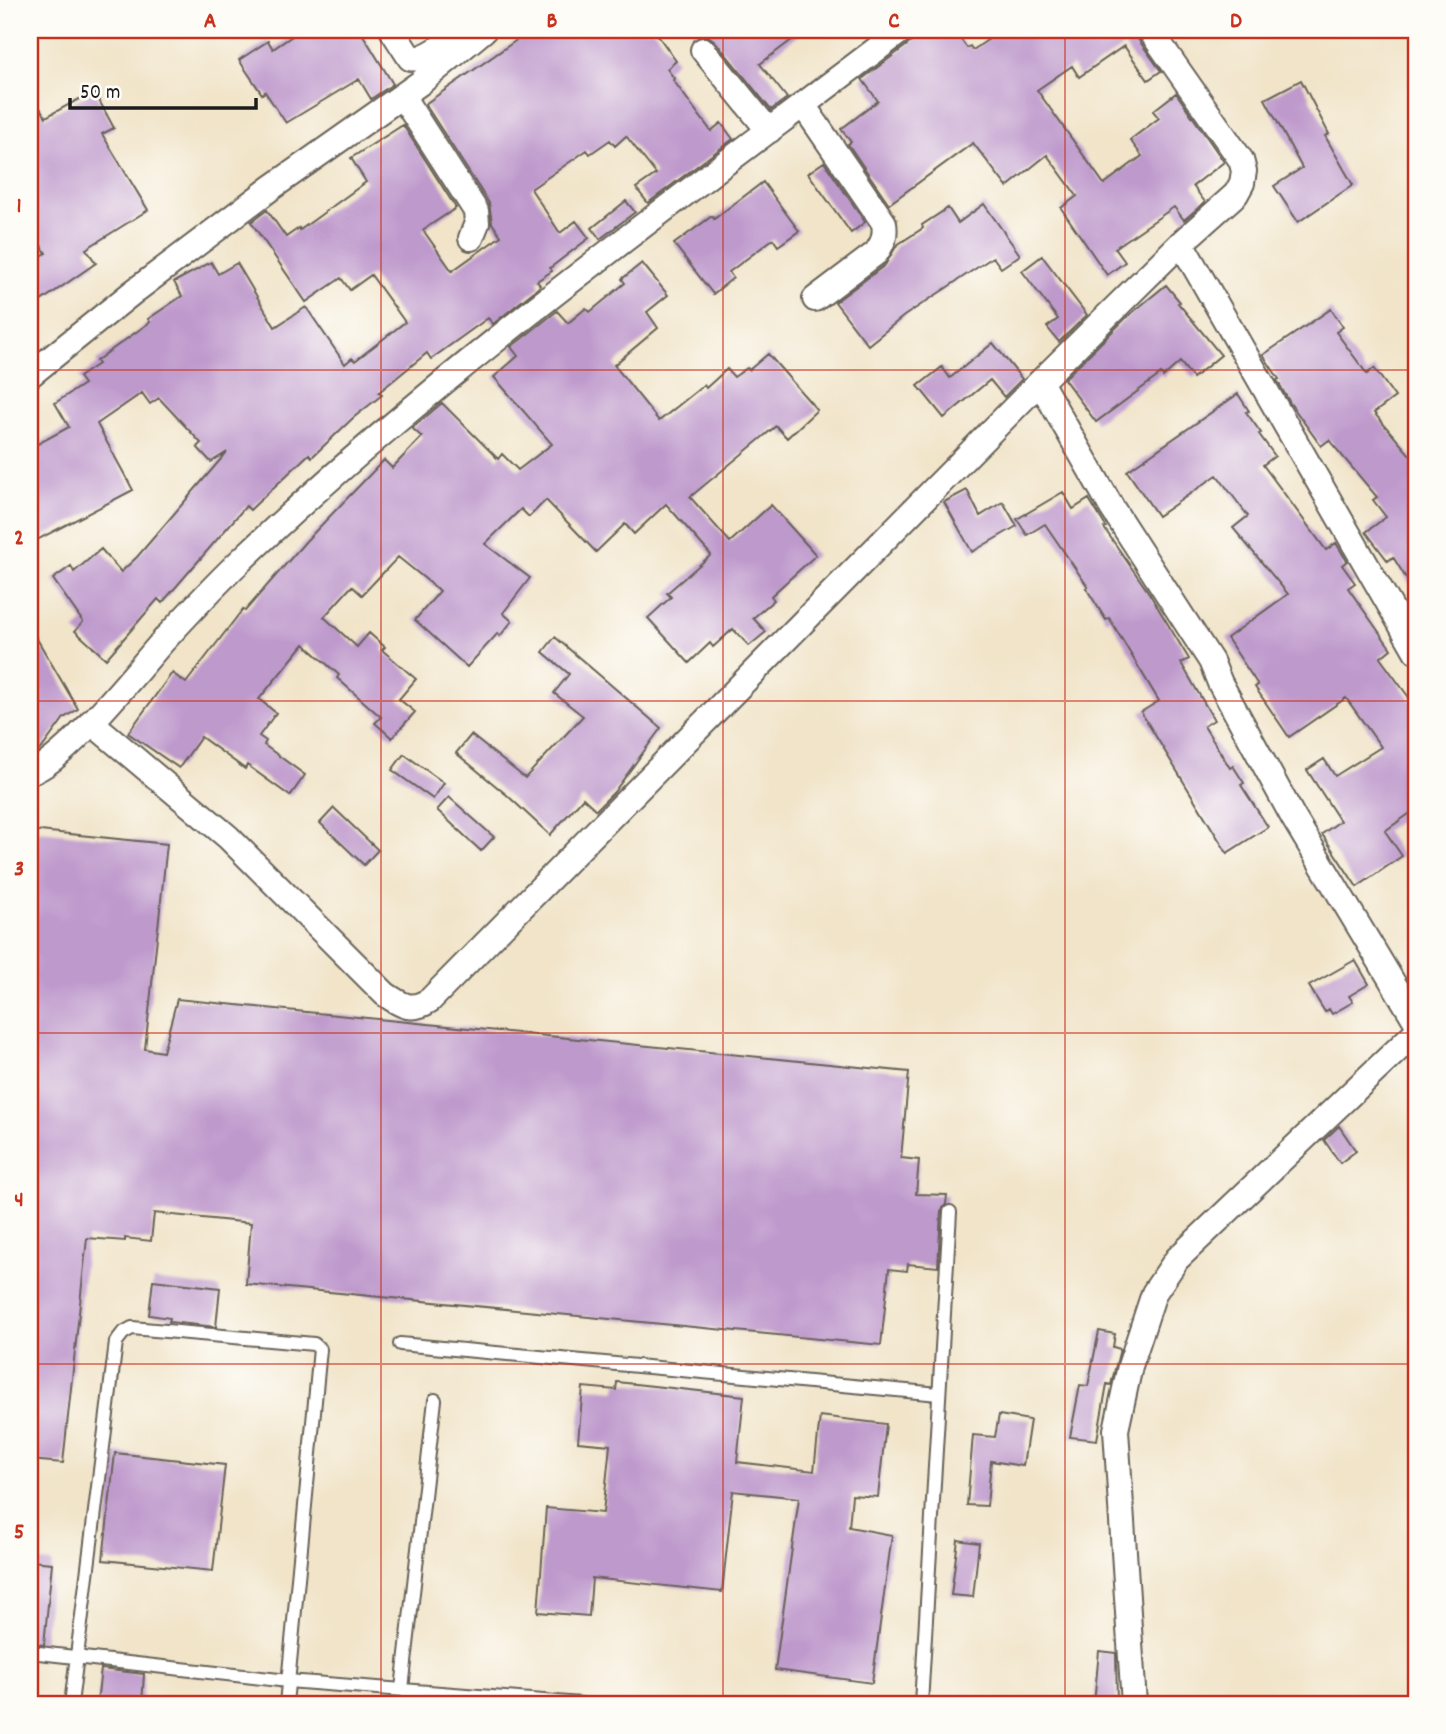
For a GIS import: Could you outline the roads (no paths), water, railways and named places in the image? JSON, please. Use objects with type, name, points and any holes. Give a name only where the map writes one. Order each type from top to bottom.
[{"type":"street","points":[[392,30],[410,58],[423,58],[474,31]]},
{"type":"street","points":[[30,772],[45,766],[91,722],[201,601],[359,452],[500,336],[902,30]]},
{"type":"street","points":[[91,722],[228,837],[386,994],[407,1006],[420,1006],[430,1000],[1040,382],[1181,243],[1236,194],[1244,171],[1241,160],[1150,30]]},
{"type":"street","points":[[30,375],[132,293],[271,188],[412,90],[474,31]]},
{"type":"street","points":[[704,50],[769,131]]},
{"type":"street","points":[[412,90],[431,52]]},
{"type":"street","points":[[412,90],[476,211],[477,223],[471,238]]},
{"type":"street","points":[[803,105],[884,223],[886,233],[876,253],[815,299]]},
{"type":"street","points":[[1181,243],[1416,651]]},
{"type":"street","points":[[1040,382],[1112,508],[1211,661],[1293,817],[1416,1021]]},
{"type":"street","points":[[1134,1704],[1116,1430],[1130,1366],[1154,1293],[1177,1259],[1416,1032]]},
{"type":"lane","points":[[921,1704],[950,1212]]},
{"type":"lane","points":[[71,1704],[116,1342],[122,1333],[132,1328],[314,1344],[320,1349],[286,1704]]},
{"type":"lane","points":[[400,1345],[939,1394]]},
{"type":"lane","points":[[402,1689],[435,1400]]},
{"type":"lane","points":[[30,1652],[288,1681],[538,1703],[581,1704]]}]
